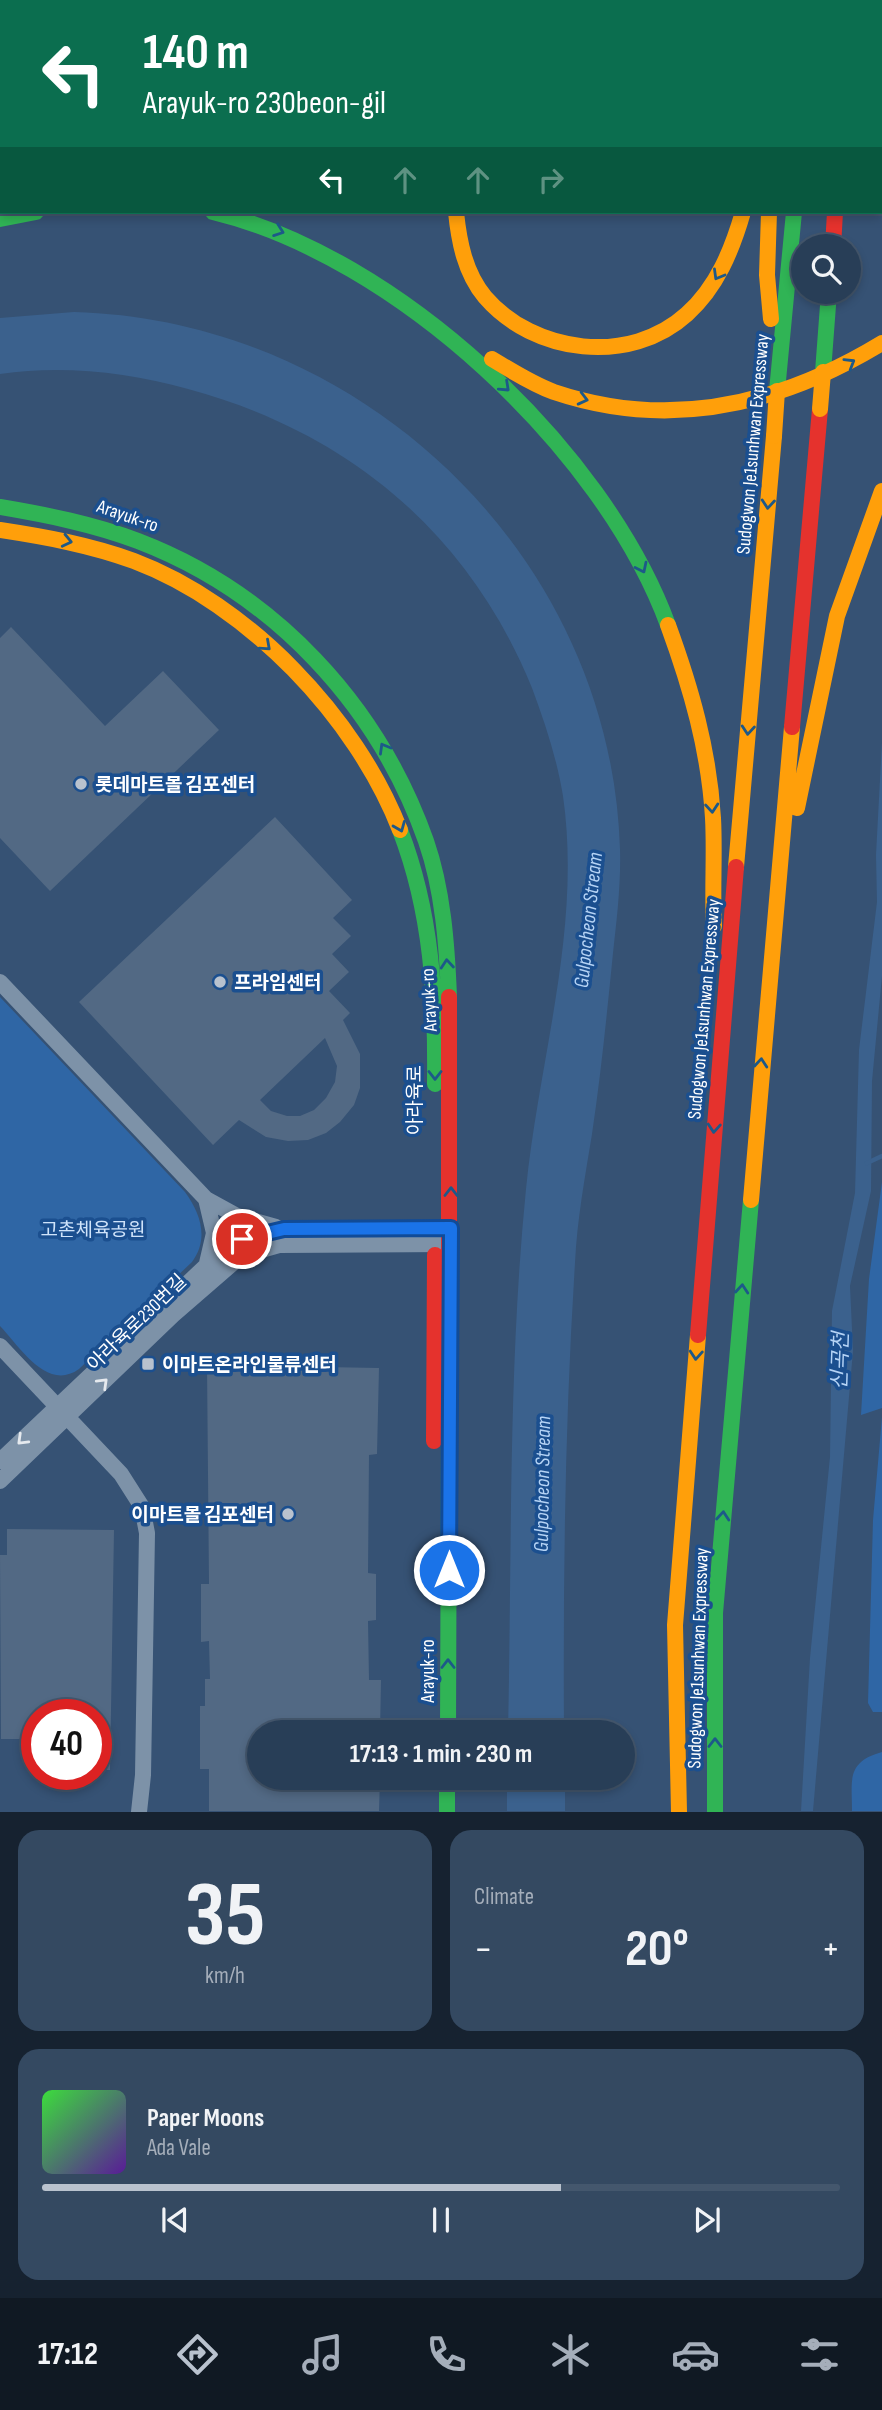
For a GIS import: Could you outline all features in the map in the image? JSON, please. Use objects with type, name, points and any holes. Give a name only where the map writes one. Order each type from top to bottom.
[{"type":"main road","points":[[0,219],[26,214]]},
{"type":"main road","points":[[221,214],[284,233],[312,246],[434,327],[552,391],[602,404],[643,410],[694,410],[742,404],[791,392],[847,366],[882,343]]},
{"type":"main road","points":[[456,214],[467,268],[480,292],[497,310],[523,330],[549,341],[583,349],[609,348],[643,341],[673,325],[695,306],[717,278],[736,238],[742,214]]},
{"type":"main road","points":[[769,214],[767,275],[777,391]]},
{"type":"main road","name":"Sudogwon Je1sunhwan Expressway","points":[[679,1811],[676,1625],[723,1011],[794,214]]},
{"type":"main road","points":[[833,234],[835,214]]},
{"type":"main road","name":"Sudogwon Je1sunhwan Expressway","points":[[715,1811],[715,1613],[828,304]]},
{"type":"main road","points":[[434,327],[508,389],[567,453],[627,540],[667,620],[687,676],[702,734],[714,840],[714,920],[723,1011]]},
{"type":"main road","points":[[774,906],[817,724],[837,616],[850,570],[882,491]]},
{"type":"main road","name":"Arayuk-ro","points":[[0,507],[45,513],[101,526],[162,550],[224,583],[294,636],[373,728],[413,806],[439,889],[448,971],[451,1037],[443,1236],[448,1720]]},
{"type":"main road","name":"아라육로","points":[[0,530],[50,537],[103,551],[169,579],[212,604],[260,640],[335,716],[365,757],[407,846],[425,915],[431,964],[443,1236],[433,1720]]},
{"type":"main road","points":[[433,1790],[433,1811]]},
{"type":"main road","points":[[447,1790],[447,1811]]},
{"type":"street","points":[[0,982],[206,1199],[237,1216],[284,1229],[443,1236]]},
{"type":"street","points":[[206,1199],[214,1233],[207,1263]]},
{"type":"street","points":[[0,1461],[62,1412],[207,1263],[242,1239],[284,1229]]},
{"type":"street","name":"아라육로230번길","points":[[0,1480],[62,1412],[227,1266],[253,1250],[279,1245],[443,1236]]},
{"type":"street","points":[[0,1346],[130,1485],[146,1518],[143,1775],[139,1811]]},
{"type":"green space","name":"고촌체육공원","points":[[0,997],[185,1192],[201,1227],[200,1244],[192,1262],[79,1369],[67,1375],[56,1375],[35,1364],[0,1326]]},
{"type":"green space","points":[[882,1182],[882,1408],[861,1415],[869,1279]]},
{"type":"green space","points":[[882,1417],[882,1712],[873,1712],[868,1703],[873,1520]]},
{"type":"green space","points":[[882,1752],[882,1811],[852,1811],[853,1774],[862,1761]]},
{"type":"water","name":"Gulpocheon Stream","points":[[74,312],[180,325],[280,358],[371,408],[452,474],[519,552],[572,643],[606,742],[620,862],[604,1044],[576,1247],[565,1498],[564,1720],[508,1720],[513,1392],[520,1257],[532,1140],[563,944],[567,895],[563,796],[554,755],[532,688],[506,632],[474,582],[438,537],[396,496],[351,462],[300,432],[246,408],[165,383],[118,374],[71,370],[0,374],[0,318]]},
{"type":"water","name":"신곡천","points":[[882,742],[882,976],[872,1081],[871,1191],[850,1286],[853,1351],[813,1811],[801,1811],[810,1658],[830,1457],[832,1311],[855,1193],[859,1050],[877,902],[876,855]]},
{"type":"water","points":[[507,1790],[565,1790],[565,1811],[507,1811]]},
{"type":"building","name":"롯데마트몰 김포센터","points":[[11,627],[105,726],[163,671],[219,730],[50,891],[0,838],[0,638]]},
{"type":"building","name":"프라임센터","points":[[275,817],[352,900],[333,918],[351,936],[332,954],[349,972],[329,991],[350,1013],[343,1020],[360,1054],[360,1088],[354,1105],[340,1122],[326,1133],[308,1140],[288,1141],[266,1137],[239,1120],[213,1145],[79,1002]],"holes":[[[325,1038],[337,1066],[335,1082],[326,1098],[314,1110],[300,1116],[287,1116],[271,1111],[260,1100]]]},
{"type":"building","name":"이마트몰 김포센터","points":[[207,1365],[379,1368],[377,1454],[369,1455],[368,1573],[376,1574],[376,1620],[368,1621],[369,1680],[381,1680],[380,1720],[247,1720],[247,1790],[380,1790],[379,1811],[209,1811],[209,1769],[200,1769],[200,1706],[205,1706],[205,1679],[210,1679],[209,1641],[201,1642],[201,1584],[209,1584]]},
{"type":"building","points":[[7,1529],[114,1530],[111,1699],[21,1699],[21,1739],[1,1739],[0,1555],[7,1555]]},
{"type":"waterway","points":[[867,1163],[882,1156]]},
{"type":"traffic: fast","points":[[0,219],[26,214]]},
{"type":"traffic: fast","points":[[219,214],[282,235],[352,270],[420,315],[485,369],[544,428],[595,492],[637,558],[668,625]]},
{"type":"traffic: fast","points":[[777,391],[794,214]]},
{"type":"traffic: fast","points":[[823,372],[828,304]]},
{"type":"traffic: fast","points":[[0,507],[104,530],[138,541],[187,563],[234,591],[276,623],[315,659],[350,700],[380,744],[405,791],[426,841],[443,918],[449,997]]},
{"type":"traffic: fast","points":[[400,830],[419,892],[430,955],[435,1084]]},
{"type":"traffic: fast","points":[[715,1812],[715,1613],[751,1200]]},
{"type":"traffic: fast","points":[[448,1720],[449,1435]]},
{"type":"traffic: fast","points":[[447,1790],[447,1812]]},
{"type":"traffic: slow","points":[[456,214],[461,246],[472,278],[485,297],[505,316],[529,331],[555,341],[611,347],[664,331],[698,303],[722,267],[742,214]]},
{"type":"traffic: slow","points":[[769,214],[767,275],[771,319]]},
{"type":"traffic: slow","points":[[492,359],[546,389],[597,404],[640,410],[682,410],[764,396],[843,365],[882,343]]},
{"type":"traffic: slow","points":[[820,409],[823,372]]},
{"type":"traffic: slow","points":[[774,436],[777,391]]},
{"type":"traffic: slow","points":[[736,867],[774,436]]},
{"type":"traffic: slow","points":[[797,808],[837,616],[882,491]]},
{"type":"traffic: slow","points":[[0,530],[68,542],[134,561],[176,580],[217,605],[257,635],[293,669],[327,707],[356,746],[381,788],[400,830]]},
{"type":"traffic: slow","points":[[668,625],[691,696],[708,768],[713,818],[714,926]]},
{"type":"traffic: slow","points":[[751,1200],[792,727]]},
{"type":"traffic: slow","points":[[679,1812],[675,1625],[698,1335]]},
{"type":"traffic: jam","points":[[834,234],[835,214]]},
{"type":"traffic: jam","points":[[792,727],[820,409]]},
{"type":"traffic: jam","points":[[698,1335],[736,867]]},
{"type":"traffic: jam","points":[[449,997],[449,1435]]},
{"type":"traffic: jam","points":[[434,1441],[435,1255]]},
{"type":"place","name":"롯데마트몰 김포센터","points":[[81,784]]},
{"type":"place","name":"프라임센터","points":[[220,982]]},
{"type":"place","name":"이마트온라인물류센터","points":[[148,1364]]},
{"type":"place","name":"이마트몰 김포센터","points":[[288,1514]]},
{"type":"route","points":[[242,1239],[257,1233],[284,1229],[451,1228],[449,1570]]}]
